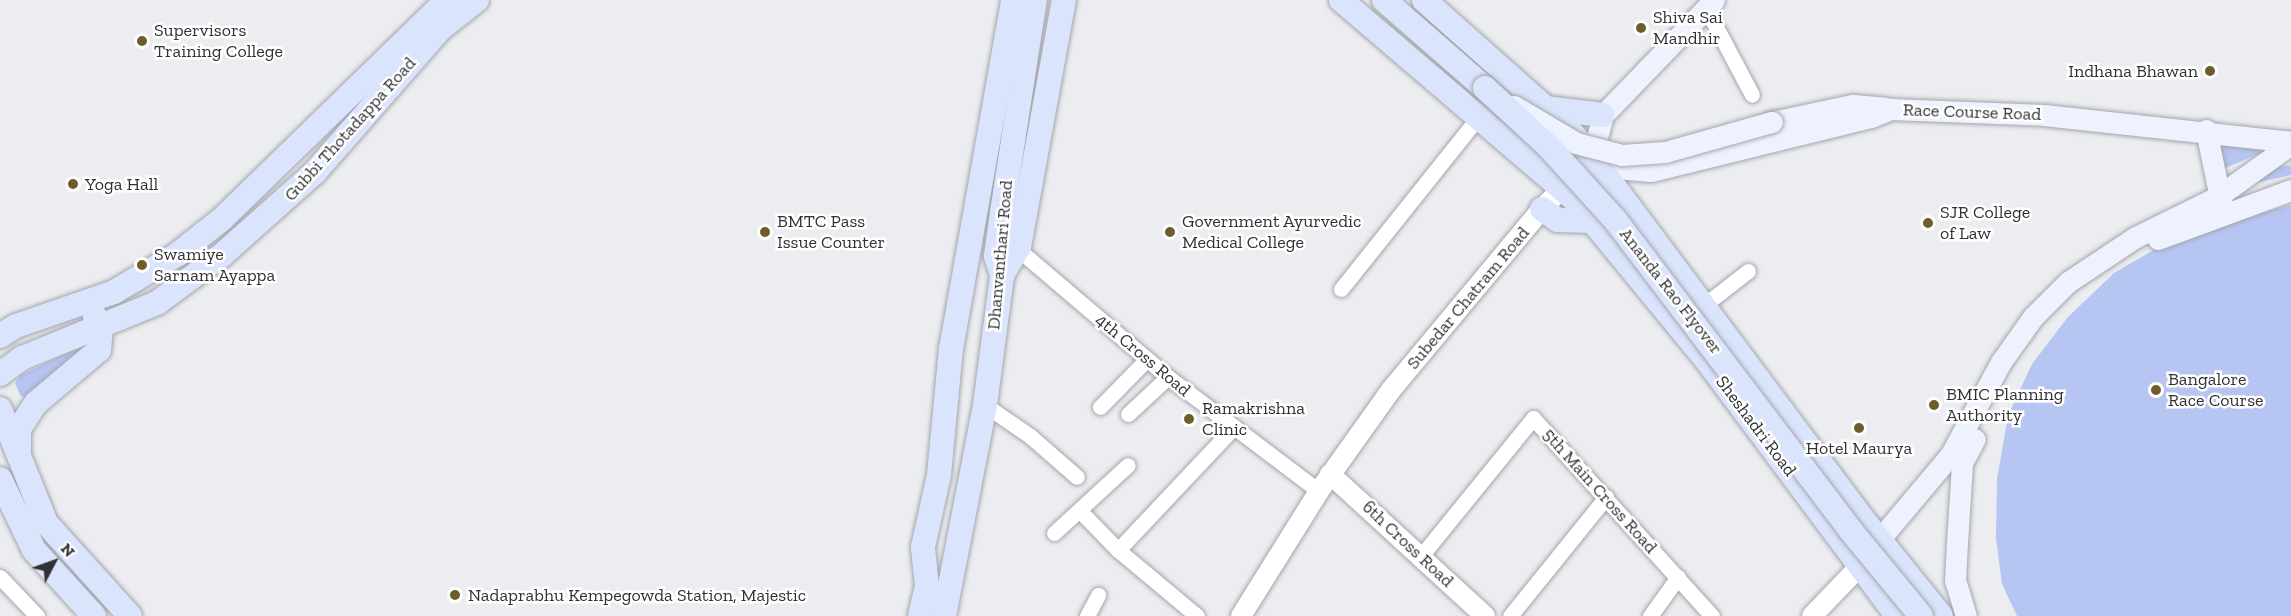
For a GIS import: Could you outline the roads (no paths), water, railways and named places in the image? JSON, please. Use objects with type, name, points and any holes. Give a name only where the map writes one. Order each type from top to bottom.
[{"type":"main road","name":"Gubbi Thotadappa Road","points":[[5,330],[88,301],[139,279],[222,219],[447,0]]},
{"type":"main road","name":"Gubbi Thotadappa Road","points":[[0,374],[22,358],[100,329],[157,303],[267,218],[315,172],[440,29],[477,0]]},
{"type":"main road","name":"Dhanvanthari Road","points":[[920,616],[927,586],[925,533],[939,475],[951,349],[1013,0]]},
{"type":"main road","name":"Dhanvanthari Road","points":[[949,614],[958,543],[985,405],[1002,275],[996,256],[1009,244],[1035,0]]},
{"type":"main road","points":[[1009,244],[1064,0]]},
{"type":"main road","name":"Sheshadri Road","points":[[1341,0],[1480,115],[1561,188],[1592,221],[1706,358],[1897,616]]},
{"type":"main road","name":"Ananda Rao Flyover","points":[[1384,0],[1549,147],[1616,220],[1851,531],[1921,616]]},
{"type":"main road","points":[[1424,0],[1545,108],[1592,157],[1882,543],[1941,616]]},
{"type":"main road","points":[[1592,157],[1603,115],[1710,4]]},
{"type":"main road","points":[[1485,88],[1576,143],[1622,154],[1665,152],[1772,122],[1853,105],[1891,109]]},
{"type":"main road","points":[[1545,108],[1603,115]]},
{"type":"main road","name":"Race Course Road","points":[[1592,157],[1612,170],[1651,171],[1871,117],[1891,109],[2023,113],[2206,130],[2291,143]]},
{"type":"main road","points":[[2206,130],[2221,205]]},
{"type":"main road","name":"Race Course Road","points":[[2221,205],[2291,143]]},
{"type":"main road","name":"Race Course Road","points":[[1966,616],[1955,581],[1956,458],[2001,362],[2033,317],[2068,282],[2134,238],[2221,205],[2291,190]]},
{"type":"main road","points":[[1542,209],[1558,220],[1592,221]]},
{"type":"main road","points":[[20,463],[21,423],[43,395],[99,350],[100,329],[88,301]]},
{"type":"main road","points":[[0,409],[46,523],[130,616]]},
{"type":"main road","points":[[1860,566],[1956,458]]},
{"type":"main road","points":[[0,480],[34,550],[94,616]]},
{"type":"main road","points":[[925,533],[958,543]]},
{"type":"street","points":[[1710,4],[1752,95]]},
{"type":"street","points":[[1341,289],[1480,115]]},
{"type":"street","name":"Subedar Chatram Road","points":[[1241,616],[1330,474],[1391,390],[1542,209],[1592,157]]},
{"type":"street","name":"4th Cross Road","points":[[1009,244],[1168,377],[1319,491]]},
{"type":"street","points":[[1703,306],[1748,271]]},
{"type":"street","points":[[1100,407],[1147,359]]},
{"type":"street","points":[[1128,414],[1168,377]]},
{"type":"street","points":[[985,405],[1030,436],[1077,477]]},
{"type":"street","name":"5th Main Cross Road","points":[[1421,556],[1533,418],[1712,616]]},
{"type":"street","points":[[1118,550],[1233,428]]},
{"type":"street","points":[[1054,533],[1128,465]]},
{"type":"street","name":"6th Cross Road","points":[[1330,474],[1485,616]]},
{"type":"street","points":[[1510,616],[1606,497]]},
{"type":"street","points":[[1080,511],[1118,550],[1197,616]]},
{"type":"street","points":[[1812,616],[1860,566]]},
{"type":"street","points":[[0,577],[37,616]]},
{"type":"street","points":[[1650,616],[1678,577]]},
{"type":"street","points":[[1087,616],[1098,595]]},
{"type":"place","name":"Shiva Sai Mandhir","points":[[1641,28]]},
{"type":"place","name":"Supervisors Training College","points":[[142,41]]},
{"type":"place","name":"Indhana Bhawan","points":[[2210,71]]},
{"type":"place","name":"Yoga Hall","points":[[73,184]]},
{"type":"place","name":"SJR College of Law","points":[[1928,223]]},
{"type":"place","name":"BMTC Pass Issue Counter","points":[[765,232]]},
{"type":"place","name":"Government Ayurvedic Medical College","points":[[1170,232]]},
{"type":"place","name":"Swamiye Sarnam Ayappa","points":[[142,265]]},
{"type":"place","name":"Bangalore Race Course","points":[[2156,390]]},
{"type":"place","name":"BMIC Planning Authority","points":[[1934,405]]},
{"type":"place","name":"Ramakrishna Clinic","points":[[1189,419]]},
{"type":"place","name":"Hotel Maurya","points":[[1859,428]]},
{"type":"place","name":"Nadaprabhu Kempegowda Station, Majestic","points":[[455,595]]}]
